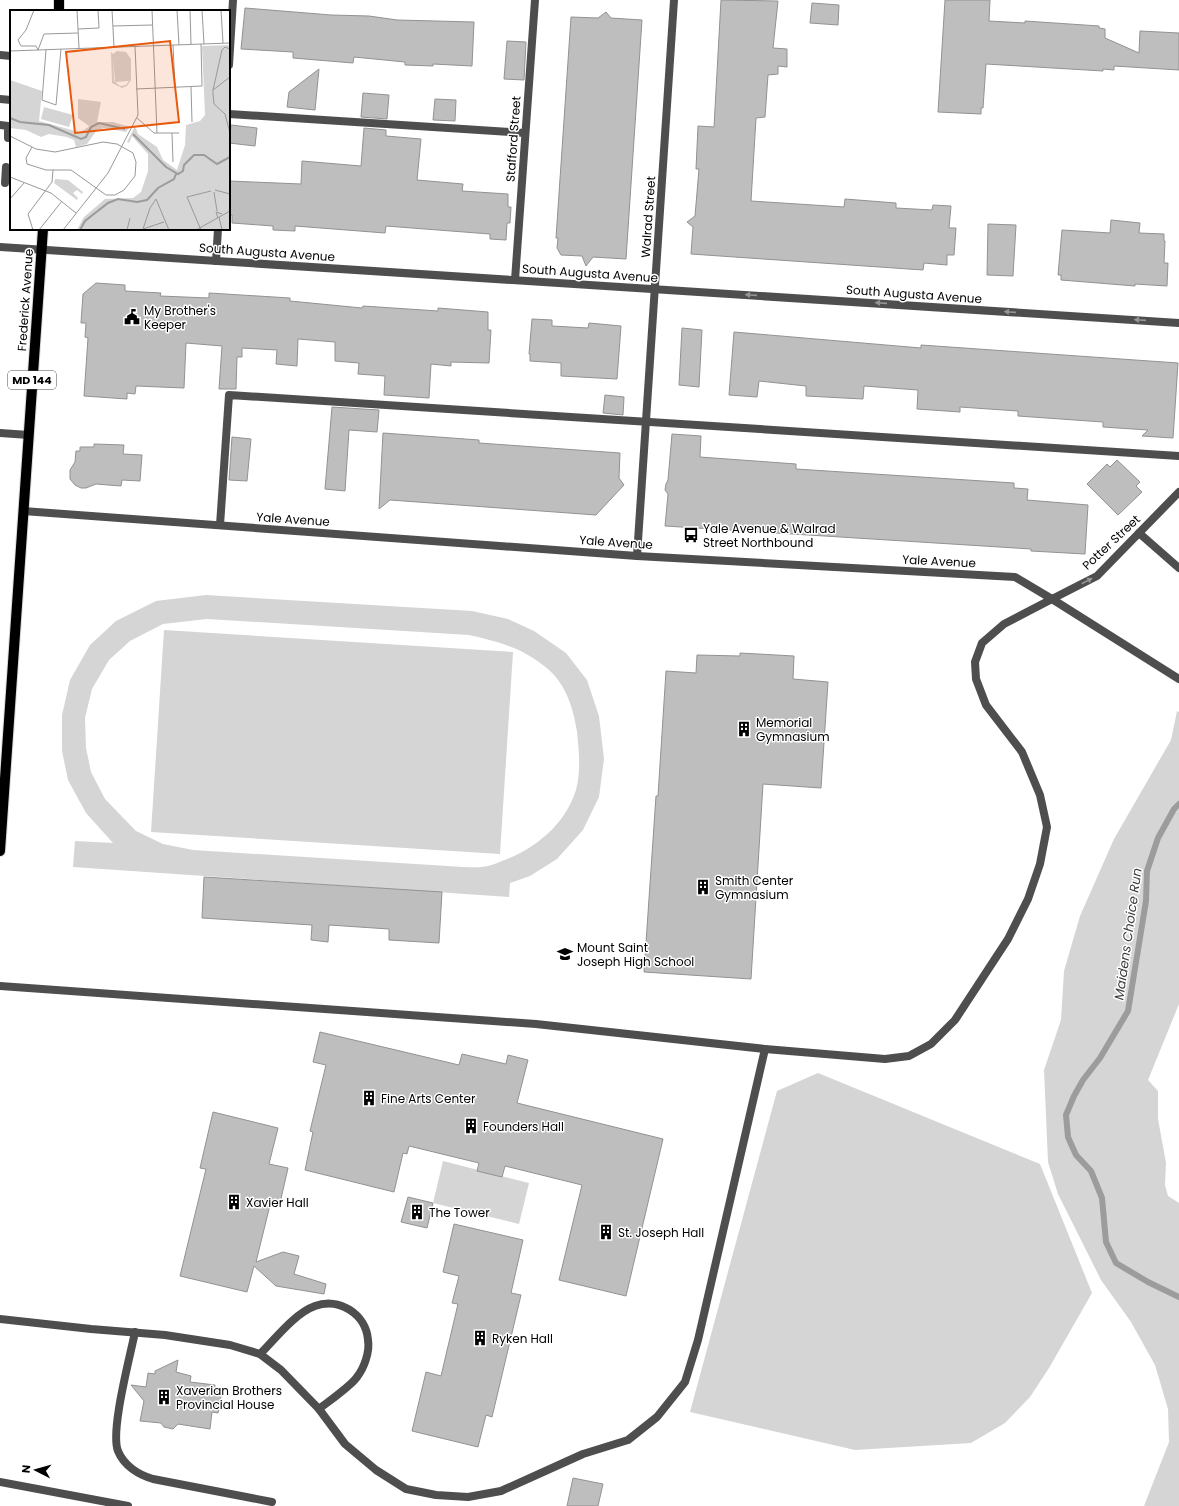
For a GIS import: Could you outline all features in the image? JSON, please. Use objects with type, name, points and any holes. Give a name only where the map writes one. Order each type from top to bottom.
[{"type":"main road","name":"Frederick Avenue","points":[[0,851],[1,817],[43,230]]},
{"type":"street","points":[[230,48],[233,0]]},
{"type":"street","name":"Stafford Street","points":[[515,280],[535,0]]},
{"type":"street","name":"Walrad Street","points":[[637,556],[674,0]]},
{"type":"street","points":[[0,55],[10,56]]},
{"type":"street","points":[[0,99],[10,100]]},
{"type":"street","points":[[230,114],[525,133]]},
{"type":"street","points":[[0,125],[8,126],[8,138]]},
{"type":"street","points":[[5,183],[6,167]]},
{"type":"street","points":[[216,261],[218,230]]},
{"type":"street","name":"South Augusta Avenue","points":[[0,246],[1179,323]]},
{"type":"street","points":[[220,525],[229,395],[1179,456]]},
{"type":"street","points":[[0,433],[29,435]]},
{"type":"street","name":"Potter Street","points":[[0,986],[536,1024],[765,1049],[885,1059],[909,1056],[932,1044],[955,1020],[1004,945],[1028,899],[1040,864],[1047,827],[1040,795],[1022,752],[986,705],[976,680],[975,662],[982,643],[1004,624],[1097,576],[1179,492]]},
{"type":"street","name":"Yale Avenue","points":[[23,511],[637,556],[1015,578],[1052,599],[1179,679]]},
{"type":"street","points":[[1139,533],[1179,568]]},
{"type":"street","points":[[0,1319],[165,1335],[230,1345],[260,1354],[281,1370],[319,1409],[345,1444],[376,1470],[406,1489],[436,1495],[468,1497],[502,1491],[584,1454],[628,1440],[657,1417],[685,1382],[698,1340],[765,1049]]},
{"type":"street","points":[[260,1354],[299,1315],[314,1306],[331,1303],[349,1308],[363,1322],[368,1340],[366,1359],[357,1378],[319,1409]]},
{"type":"street","points":[[135,1332],[119,1411],[116,1437],[118,1451],[128,1466],[140,1475],[153,1480],[272,1502]]},
{"type":"street","points":[[0,1482],[128,1506]]},
{"type":"shaded area","points":[[206,595],[472,611],[508,619],[534,631],[566,653],[587,680],[599,716],[604,759],[599,797],[583,830],[557,859],[530,876],[510,883],[509,897],[73,867],[75,841],[113,843],[86,813],[68,780],[62,751],[62,715],[70,680],[90,645],[116,621],[156,601]],"holes":[[[207,619],[469,635],[491,640],[521,651],[540,662],[549,670],[565,690],[574,715],[577,732],[579,776],[571,803],[556,825],[547,834],[526,850],[495,864],[482,867],[463,867],[193,850],[163,844],[136,831],[105,799],[91,772],[86,748],[85,718],[92,689],[109,660],[130,641],[163,624]]]},
{"type":"shaded area","points":[[164,630],[513,652],[500,854],[151,832]]},
{"type":"shaded area","points":[[1177,711],[1179,712],[1179,1004],[1148,1080],[1158,1091],[1158,1119],[1166,1163],[1165,1185],[1168,1196],[1179,1203],[1179,1506],[1144,1506],[1169,1442],[1168,1409],[1155,1365],[1131,1322],[1101,1280],[1058,1194],[1048,1162],[1044,1070],[1061,1020],[1064,971],[1080,916],[1114,839],[1171,740]]},
{"type":"shaded area","points":[[818,1073],[1040,1164],[1092,1293],[1049,1368],[1030,1397],[1005,1423],[971,1443],[855,1450],[690,1412],[777,1091]]},
{"type":"shaded area","points":[[443,1161],[529,1183],[519,1224],[433,1203]]},
{"type":"building","points":[[721,0],[778,1],[773,48],[787,49],[787,67],[778,66],[778,74],[768,75],[765,117],[756,118],[751,201],[844,207],[845,199],[896,203],[896,208],[932,210],[933,205],[951,206],[949,228],[956,228],[954,255],[947,255],[947,265],[924,263],[923,270],[691,254],[693,227],[687,222],[695,216],[699,169],[696,169],[698,126],[714,127]]},
{"type":"building","points":[[945,0],[990,0],[989,21],[1025,23],[1025,21],[1099,26],[1099,28],[1105,29],[1105,38],[1139,53],[1140,31],[1179,33],[1179,70],[1114,66],[1114,70],[1103,69],[1103,71],[986,64],[983,108],[981,108],[981,114],[938,112]]},
{"type":"building","points":[[812,3],[839,5],[838,25],[810,23]]},
{"type":"building","points":[[245,8],[331,15],[369,16],[397,20],[474,22],[472,66],[433,64],[433,66],[405,65],[405,62],[354,57],[353,63],[293,58],[293,52],[241,49]]},
{"type":"building","points":[[606,12],[611,18],[642,20],[626,259],[593,257],[586,266],[582,256],[561,255],[557,248],[558,238],[556,238],[571,17],[598,18]]},
{"type":"building","points":[[507,41],[526,42],[524,80],[504,79]]},
{"type":"building","points":[[319,69],[315,110],[287,107],[289,92]]},
{"type":"building","points":[[363,93],[389,95],[387,119],[361,117]]},
{"type":"building","points":[[435,99],[456,100],[455,121],[433,120]]},
{"type":"building","points":[[231,125],[257,128],[255,146],[230,143]]},
{"type":"building","points":[[364,128],[386,130],[386,136],[421,139],[417,180],[463,184],[462,191],[508,194],[508,207],[511,207],[510,223],[507,223],[506,240],[490,239],[490,234],[386,226],[385,233],[295,226],[295,231],[273,230],[273,226],[232,223],[232,215],[230,215],[230,181],[301,184],[302,161],[361,166]]},
{"type":"building","points":[[1111,220],[1140,223],[1139,233],[1164,234],[1164,263],[1168,263],[1167,286],[1135,284],[1135,286],[1061,280],[1061,275],[1058,275],[1062,230],[1110,233]]},
{"type":"building","points":[[988,224],[1016,225],[1013,276],[987,275]]},
{"type":"building","points":[[96,283],[125,285],[125,291],[161,293],[160,296],[209,298],[209,293],[290,298],[290,301],[362,308],[363,306],[438,311],[438,308],[488,312],[488,330],[491,330],[489,363],[451,362],[451,366],[431,364],[429,398],[384,395],[385,376],[358,374],[359,363],[335,361],[335,342],[298,339],[297,366],[276,364],[277,350],[242,348],[242,357],[237,357],[236,389],[219,389],[222,346],[186,343],[184,388],[136,386],[135,394],[127,393],[127,399],[84,396],[88,338],[85,337],[86,323],[81,323],[83,294]]},
{"type":"building","points":[[532,319],[552,320],[552,326],[588,328],[589,323],[621,326],[617,379],[561,376],[561,363],[530,361],[529,354]]},
{"type":"building","points":[[682,328],[702,330],[699,387],[679,385]]},
{"type":"building","points":[[734,332],[921,348],[921,345],[1178,363],[1173,438],[1142,436],[1148,430],[1103,427],[1103,422],[1018,416],[1018,411],[960,407],[960,412],[917,409],[918,390],[864,386],[863,399],[806,396],[806,386],[759,381],[757,397],[729,395]]},
{"type":"building","points":[[605,395],[624,397],[623,415],[603,413]]},
{"type":"building","points":[[332,407],[379,410],[377,432],[349,430],[345,491],[325,489]]},
{"type":"building","points":[[383,433],[479,440],[479,443],[620,453],[619,478],[624,485],[596,515],[390,500],[379,509]]},
{"type":"building","points":[[672,434],[701,436],[700,457],[796,464],[796,469],[1014,483],[1014,488],[1028,489],[1027,500],[1088,505],[1085,554],[1031,551],[1031,549],[665,526],[668,494],[665,490],[668,480]]},
{"type":"building","points":[[232,437],[251,439],[247,481],[229,480]]},
{"type":"building","points":[[94,444],[124,445],[123,454],[142,455],[140,481],[122,480],[121,486],[96,484],[86,488],[81,488],[75,485],[70,479],[70,470],[75,462],[76,451],[80,451],[80,447],[94,447]]},
{"type":"building","points":[[1117,460],[1140,482],[1136,486],[1142,492],[1118,515],[1087,484],[1107,464],[1110,467]]},
{"type":"building","points":[[740,653],[794,656],[793,679],[828,682],[821,788],[763,784],[751,979],[644,972],[666,671],[696,673],[697,655],[740,656]]},
{"type":"building","points":[[204,877],[442,892],[439,943],[389,940],[389,929],[329,925],[328,942],[311,940],[312,925],[202,918]]},
{"type":"building","points":[[320,1032],[459,1065],[462,1054],[506,1064],[508,1055],[528,1060],[517,1103],[663,1139],[626,1296],[559,1280],[582,1185],[505,1166],[502,1177],[477,1171],[479,1163],[409,1146],[407,1154],[403,1153],[394,1192],[305,1170],[313,1132],[310,1131],[326,1065],[313,1062]]},
{"type":"building","name":"Xavier Hall","points":[[213,1112],[278,1128],[269,1164],[288,1168],[280,1203],[271,1201],[256,1262],[283,1252],[299,1256],[294,1274],[326,1284],[324,1294],[276,1286],[254,1266],[247,1292],[180,1276],[206,1169],[200,1168]]},
{"type":"building","name":"The Tower","points":[[408,1197],[433,1203],[427,1228],[401,1222]]},
{"type":"building","name":"Ryken Hall","points":[[454,1224],[523,1240],[511,1293],[521,1295],[492,1417],[486,1415],[478,1447],[412,1431],[426,1372],[441,1376],[458,1304],[452,1303],[459,1276],[443,1272]]},
{"type":"building","name":"Xaverian Brothers Provincial House","points":[[178,1360],[176,1372],[191,1376],[190,1382],[215,1385],[215,1389],[222,1390],[218,1413],[212,1412],[210,1429],[178,1424],[173,1429],[164,1427],[161,1423],[140,1421],[144,1401],[131,1385],[146,1387],[148,1373],[155,1374],[155,1371]]},
{"type":"building","points":[[573,1478],[603,1484],[598,1506],[567,1506]]},
{"type":"waterway","name":"Maidens Choice Run","points":[[1179,804],[1174,809],[1158,838],[1147,871],[1146,901],[1128,1011],[1100,1058],[1083,1080],[1066,1115],[1068,1137],[1076,1155],[1091,1171],[1102,1198],[1106,1242],[1116,1263],[1148,1282],[1179,1297]]},
{"type":"place","name":"My Brother's Keeper","points":[[132,317]]},
{"type":"place","name":"Yale Avenue & Walrad Street Northbound","points":[[691,535]]},
{"type":"place","name":"Memorial Gymnasium","points":[[744,729]]},
{"type":"place","name":"Smith Center Gymnasium","points":[[703,887]]},
{"type":"place","name":"Mount Saint Joseph High School","points":[[565,954]]},
{"type":"place","name":"Fine Arts Center","points":[[369,1098]]},
{"type":"place","name":"Founders Hall","points":[[471,1126]]},
{"type":"place","name":"Xavier Hall","points":[[234,1202]]},
{"type":"place","name":"The Tower","points":[[417,1212]]},
{"type":"place","name":"St. Joseph Hall","points":[[606,1232]]},
{"type":"place","name":"Ryken Hall","points":[[480,1338]]},
{"type":"place","name":"Xaverian Brothers Provincial House","points":[[164,1397]]}]
